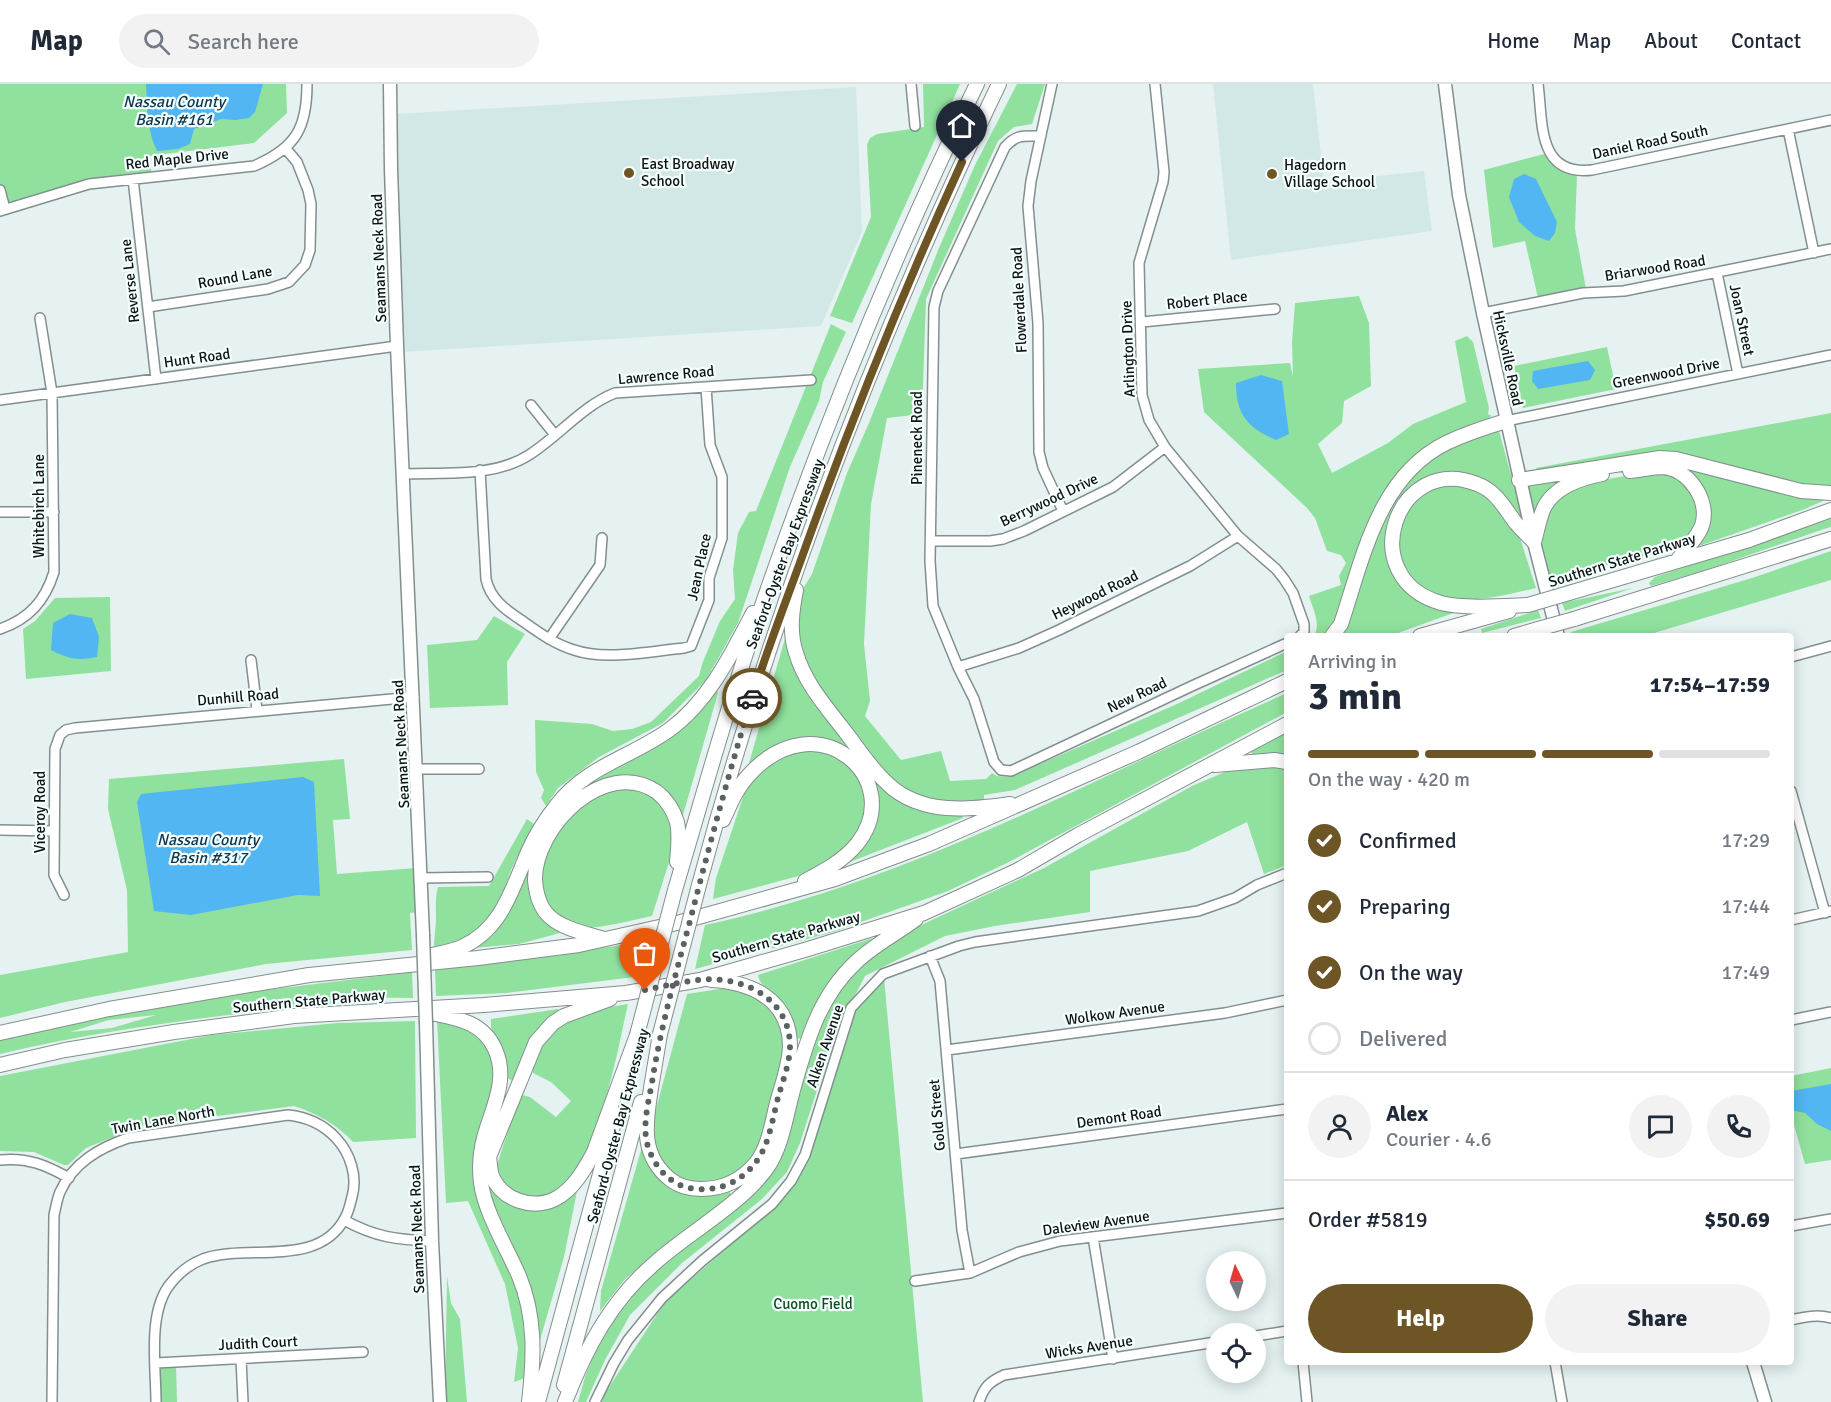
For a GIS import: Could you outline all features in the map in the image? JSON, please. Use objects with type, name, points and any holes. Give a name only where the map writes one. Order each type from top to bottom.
[{"type":"highway","name":"Seaford-Oyster Bay Expressway","points":[[538,1402],[675,890],[736,686],[774,571],[858,350],[917,210],[977,84]]},
{"type":"highway","name":"Seaford-Oyster Bay Expressway","points":[[559,1402],[725,788],[760,675],[848,430],[889,328],[936,219],[999,84]]},
{"type":"highway","points":[[1334,633],[1341,624],[1375,524],[1385,502],[1400,480],[1416,464],[1446,444],[1506,421]]},
{"type":"highway","points":[[1519,480],[1660,458],[1676,459],[1801,491],[1831,493]]},
{"type":"highway","points":[[1534,543],[1542,511],[1559,490],[1590,477],[1665,467],[1691,482],[1701,496],[1704,508],[1699,531],[1677,561]]},
{"type":"highway","points":[[1528,605],[1460,606],[1426,597],[1410,585],[1398,569],[1392,553],[1391,538],[1396,518],[1406,501],[1417,491],[1441,480],[1462,480],[1477,484],[1499,498],[1534,543]]},
{"type":"highway","name":"Southern State Parkway","points":[[1430,633],[1749,540],[1831,510]]},
{"type":"highway","points":[[1524,633],[1574,620],[1831,538]]},
{"type":"highway","points":[[801,559],[791,627],[799,663],[809,683],[882,778],[913,800],[941,808],[987,807],[1027,802]]},
{"type":"highway","points":[[373,968],[462,948],[483,934],[496,921],[507,902],[529,850],[542,825],[557,804],[589,774],[659,736],[686,716],[702,698],[731,654],[774,571]]},
{"type":"highway","name":"Southern State Parkway","points":[[0,1033],[109,1009],[309,975],[532,952],[606,940],[777,896],[884,861],[1027,802],[1154,745],[1284,682]]},
{"type":"highway","name":"Southern State Parkway","points":[[0,1065],[66,1050],[185,1030],[294,1016],[626,993],[700,980],[807,950],[924,913],[1018,870],[1078,835],[1284,726]]},
{"type":"highway","points":[[707,858],[740,787],[747,777],[767,759],[785,748],[807,743],[822,744],[841,752],[858,768],[867,783],[871,809],[865,832],[852,849],[833,866],[777,896]]},
{"type":"highway","points":[[1210,766],[1274,760],[1284,762]]},
{"type":"highway","points":[[606,940],[572,930],[552,919],[541,905],[536,888],[537,865],[544,842],[553,826],[586,795],[609,785],[633,782],[650,788],[664,797],[673,810],[678,830],[675,890]]},
{"type":"highway","points":[[566,1402],[590,1343],[619,1299],[656,1261],[745,1192],[768,1166],[780,1139],[807,1040],[824,1002],[838,982],[876,945],[899,932],[924,913]]},
{"type":"highway","points":[[660,1034],[645,1126],[647,1143],[653,1159],[662,1173],[676,1184],[695,1189],[711,1189],[731,1183],[742,1177],[757,1161],[765,1145],[788,1061],[789,1033],[778,1008],[758,991],[730,981],[700,980]]},
{"type":"highway","points":[[626,993],[564,1016],[552,1023],[536,1042],[489,1157],[492,1175],[501,1190],[511,1198],[531,1204],[556,1198],[584,1171],[594,1152],[637,1035]]},
{"type":"highway","points":[[405,1009],[467,1021],[488,1037],[499,1059],[501,1072],[498,1094],[484,1137],[479,1162],[481,1185],[486,1203],[528,1299],[534,1347],[529,1402]]},
{"type":"main road","name":"Seamans Neck Road","points":[[390,84],[391,169],[417,769],[432,1241],[440,1402]]},
{"type":"main road","name":"Hicksville Road","points":[[1445,84],[1459,195],[1483,313],[1519,480],[1557,633]]},
{"type":"main road","points":[[1754,1365],[1765,1402]]},
{"type":"street","points":[[286,149],[298,133],[305,115],[307,84]]},
{"type":"street","points":[[911,84],[915,126]]},
{"type":"street","name":"Flowerdale Road","points":[[1052,84],[1028,206],[1038,323],[1037,435],[1043,468],[1063,512]]},
{"type":"street","name":"Arlington Drive","points":[[1155,84],[1164,172],[1160,198],[1139,263],[1142,395],[1149,420],[1165,447],[1238,536],[1276,569],[1289,586],[1304,624],[1302,633]]},
{"type":"street","name":"Daniel Road South","points":[[1539,84],[1545,144],[1554,160],[1570,170],[1592,170],[1831,120]]},
{"type":"street","points":[[1788,129],[1814,253]]},
{"type":"street","name":"Pineneck Road","points":[[1001,770],[994,762],[974,699],[933,606],[931,579],[933,322],[938,291],[1005,147],[1020,136],[1041,136]]},
{"type":"street","name":"Red Maple Drive","points":[[3,210],[89,184],[254,165],[286,149]]},
{"type":"street","name":"Round Lane","points":[[148,307],[268,289],[289,282],[305,265],[310,250],[308,190],[297,162],[286,149]]},
{"type":"street","name":"Reverse Lane","points":[[134,179],[156,379]]},
{"type":"street","points":[[0,190],[3,210]]},
{"type":"street","name":"Briarwood Road","points":[[1483,313],[1582,293],[1624,291],[1831,249]]},
{"type":"street","name":"Joan Street","points":[[1717,273],[1738,374]]},
{"type":"street","name":"Robert Place","points":[[1142,322],[1275,309]]},
{"type":"street","name":"Whitebirch Lane","points":[[0,629],[22,620],[39,604],[48,590],[54,572],[52,393],[40,318]]},
{"type":"street","name":"Hunt Road","points":[[0,400],[398,346]]},
{"type":"street","name":"Greenwood Drive","points":[[1506,421],[1831,355]]},
{"type":"street","name":"Lawrence Road","points":[[403,474],[500,468],[518,462],[532,454],[601,399],[615,393],[811,380]]},
{"type":"street","name":"Jean Place","points":[[549,639],[575,651],[603,655],[691,646],[709,600],[709,578],[722,538],[722,477],[710,445],[706,387]]},
{"type":"street","points":[[531,405],[555,435]]},
{"type":"street","name":"Berrywood Drive","points":[[932,541],[1003,539],[1113,487],[1165,447]]},
{"type":"street","points":[[480,470],[484,556],[488,588],[497,602],[507,611],[549,639],[600,565],[602,538]]},
{"type":"street","points":[[0,512],[54,512]]},
{"type":"street","name":"Heywood Road","points":[[958,666],[1019,648],[1059,630],[1190,566],[1238,536]]},
{"type":"street","name":"New Road","points":[[1001,770],[1011,771],[1284,645]]},
{"type":"street","points":[[1794,656],[1831,646]]},
{"type":"street","points":[[251,660],[257,710]]},
{"type":"street","name":"Dunhill Road","points":[[66,730],[257,710],[414,697]]},
{"type":"street","name":"Viceroy Road","points":[[64,895],[54,875],[54,831],[55,749],[60,735],[66,730]]},
{"type":"street","points":[[417,769],[479,769]]},
{"type":"street","points":[[1794,801],[1828,912],[1794,919]]},
{"type":"street","points":[[0,830],[54,831]]},
{"type":"street","name":"Alken Avenue","points":[[595,1402],[628,1340],[662,1298],[702,1261],[772,1204],[791,1181],[805,1155],[851,1008],[883,974],[975,942],[1198,911],[1284,874]]},
{"type":"street","points":[[421,878],[488,877]]},
{"type":"street","name":"Gold Street","points":[[930,956],[940,981],[962,1230],[970,1273]]},
{"type":"street","name":"Wolkow Avenue","points":[[947,1050],[1225,1013],[1284,1001]]},
{"type":"street","points":[[1794,1019],[1831,1012]]},
{"type":"street","name":"Demont Road","points":[[956,1154],[1284,1109]]},
{"type":"street","name":"Twin Lane North","points":[[52,1402],[54,1215],[59,1192],[69,1178],[89,1156],[106,1145],[128,1138],[268,1117],[288,1115],[303,1117],[319,1124],[331,1133],[350,1159],[354,1174],[354,1191],[344,1220]]},
{"type":"street","points":[[0,1160],[16,1158],[35,1161],[69,1178]]},
{"type":"street","name":"Daleview Avenue","points":[[915,1281],[970,1273],[1032,1248],[1093,1237],[1284,1213]]},
{"type":"street","points":[[156,1402],[155,1318],[159,1302],[169,1284],[192,1264],[219,1255],[297,1250],[312,1246],[334,1233],[344,1220],[364,1231],[380,1236],[400,1240],[432,1241]]},
{"type":"street","points":[[1794,1226],[1831,1220]]},
{"type":"street","points":[[1093,1237],[1113,1359]]},
{"type":"street","points":[[1794,1319],[1807,1316],[1831,1318]]},
{"type":"street","points":[[1266,1334],[1284,1331]]},
{"type":"street","name":"Wicks Avenue","points":[[979,1402],[985,1387],[991,1381],[1004,1375],[1206,1344]]},
{"type":"street","name":"Judith Court","points":[[156,1363],[363,1352]]},
{"type":"street","points":[[241,1359],[243,1402]]},
{"type":"street","points":[[1303,1365],[1308,1402]]},
{"type":"street","points":[[1556,1365],[1562,1402]]},
{"type":"shaded area","name":"Hagedorn Village School","points":[[1213,84],[1313,84],[1324,182],[1424,171],[1432,231],[1231,260]]},
{"type":"shaded area","name":"East Broadway School","points":[[856,87],[862,232],[821,326],[403,352],[396,114]]},
{"type":"green space","points":[[0,84],[286,84],[287,113],[254,143],[149,156],[152,176],[86,183],[7,207],[0,183]]},
{"type":"green space","points":[[923,84],[960,84],[852,323],[830,316],[871,217],[867,145],[870,138],[877,134],[924,127]]},
{"type":"green space","points":[[1017,84],[1045,84],[1032,124],[1014,127],[998,141],[926,299],[922,414],[887,418],[871,504],[864,644],[870,701],[865,716],[901,760],[941,751],[950,781],[986,779],[992,773],[997,776],[1010,777],[1177,704],[1284,652],[1284,671],[1015,790],[984,795],[984,801],[964,804],[917,798],[883,774],[811,676],[797,642],[797,603],[812,574],[847,473],[975,165]]},
{"type":"green space","points":[[1544,154],[1559,168],[1577,175],[1575,229],[1586,289],[1538,298],[1525,241],[1493,248],[1484,170]]},
{"type":"green space","points":[[1359,296],[1369,323],[1371,386],[1344,401],[1342,423],[1318,444],[1332,473],[1388,443],[1413,424],[1466,402],[1455,341],[1467,336],[1473,342],[1489,408],[1488,414],[1492,416],[1410,462],[1385,490],[1358,553],[1335,625],[1329,633],[1315,633],[1317,621],[1309,596],[1341,585],[1339,576],[1346,563],[1341,555],[1327,551],[1315,518],[1307,508],[1204,412],[1198,369],[1290,363],[1293,377],[1292,342],[1295,303]]},
{"type":"green space","points":[[831,324],[846,332],[823,382],[819,401],[790,467],[738,623],[706,680],[663,723],[599,757],[558,788],[546,806],[541,798],[544,790],[536,772],[535,720],[592,724],[613,731],[632,729],[651,722],[699,676],[720,621],[735,599],[733,570],[738,533],[749,512],[756,511]]},
{"type":"green space","points":[[1607,347],[1616,389],[1523,408],[1514,366]]},
{"type":"green space","points":[[1831,413],[1831,487],[1804,486],[1681,454],[1538,472],[1536,468]]},
{"type":"green space","points":[[1496,428],[1499,431],[1524,522],[1501,496],[1482,481],[1461,473],[1445,476],[1392,515],[1398,577],[1456,612],[1398,633],[1338,633],[1390,499],[1429,457]]},
{"type":"green space","points":[[1684,464],[1827,499],[1805,509],[1696,547],[1706,525],[1683,468]]},
{"type":"green space","points":[[1655,471],[1674,475],[1689,487],[1694,495],[1698,513],[1695,528],[1691,534],[1662,551],[1631,560],[1629,556],[1596,570],[1552,583],[1540,540],[1553,501],[1584,483]]},
{"type":"green space","points":[[1578,474],[1541,498],[1536,513],[1534,512],[1528,484]]},
{"type":"green space","points":[[1460,483],[1485,491],[1519,535],[1536,588],[1491,598],[1468,600],[1445,598],[1418,586],[1408,575],[1400,563],[1397,549],[1396,534],[1399,520],[1407,506],[1432,486]]},
{"type":"green space","points":[[1831,518],[1831,527],[1706,570],[1651,586],[1649,583],[1655,577]]},
{"type":"green space","points":[[1831,551],[1831,580],[1654,633],[1571,633],[1571,632],[1752,578]]},
{"type":"green space","points":[[1633,588],[1565,611],[1562,603]]},
{"type":"green space","points":[[110,597],[111,671],[26,679],[23,629],[35,621],[55,598]]},
{"type":"green space","points":[[1538,610],[1541,618],[1482,633],[1481,629]]},
{"type":"green space","points":[[494,616],[525,634],[507,662],[508,705],[430,708],[427,645],[477,640]]},
{"type":"green space","points":[[788,628],[851,749],[848,751],[830,742],[752,767],[749,763]]},
{"type":"green space","points":[[714,690],[718,693],[681,822],[679,811],[668,793],[661,786],[643,777],[622,775],[582,788],[633,754]]},
{"type":"green space","points":[[1284,694],[1284,714],[1009,862],[948,891],[833,932],[695,969],[705,925],[781,906],[856,882],[929,854],[1002,824]]},
{"type":"green space","points":[[1284,734],[1284,756],[1252,755],[1251,750]]},
{"type":"green space","points":[[823,748],[852,765],[866,793],[865,824],[852,843],[831,862],[806,874],[713,899],[716,878],[745,791],[764,767],[791,750]]},
{"type":"green space","points":[[344,759],[350,819],[333,820],[337,874],[417,868],[419,912],[410,913],[412,950],[266,964],[65,1002],[0,1018],[0,975],[128,952],[127,890],[108,809],[109,779]]},
{"type":"green space","points":[[1284,765],[1284,866],[1264,874],[1247,822],[1188,851],[1090,871],[1090,912],[945,936],[865,976],[835,1034],[800,1143],[787,1172],[762,1199],[682,1263],[630,1315],[605,1360],[586,1402],[578,1402],[604,1329],[647,1277],[764,1183],[777,1163],[815,1033],[833,995],[870,954],[906,932],[1044,868],[1192,786],[1225,772],[1253,766]]},
{"type":"green space","points":[[875,779],[962,815],[963,818],[842,865],[876,805]]},
{"type":"green space","points":[[619,786],[642,789],[662,802],[675,826],[671,856],[652,916],[607,926],[584,927],[561,918],[547,903],[541,886],[541,867],[558,828],[573,811],[592,795]]},
{"type":"green space","points":[[527,819],[534,824],[511,870],[503,898],[490,920],[474,934],[455,944],[434,948],[438,887],[489,886]]},
{"type":"green space","points":[[528,863],[532,865],[539,911],[560,933],[519,944],[473,948],[473,945]]},
{"type":"green space","points":[[876,937],[878,940],[803,1038],[795,1039],[786,1008],[763,986],[758,975]]},
{"type":"green space","points":[[646,941],[634,977],[507,993],[436,996],[435,970],[544,957]]},
{"type":"green space","points":[[412,972],[413,998],[334,997],[334,1003],[124,1030],[0,1054],[0,1039],[210,997]],"holes":[[[156,1015],[112,1028],[70,1032],[109,1020]]]},
{"type":"green space","name":"Cuomo Field","points":[[884,978],[923,1402],[602,1402],[605,1393],[665,1302],[783,1199],[798,1180],[808,1156],[854,1009]]},
{"type":"green space","points":[[726,988],[754,993],[774,1011],[785,1034],[784,1060],[764,1133],[749,1164],[731,1177],[703,1182],[679,1176],[670,1169],[656,1150],[648,1123],[656,1109],[687,994]]},
{"type":"green space","points":[[628,1004],[608,1092],[582,1160],[564,1184],[543,1197],[513,1192],[503,1182],[497,1165],[518,1100],[523,1095],[530,1097],[556,1117],[571,1101],[551,1082],[533,1073],[540,1044],[552,1029],[568,1018],[589,1010]]},
{"type":"green space","points":[[558,1009],[560,1014],[514,1082],[506,1077],[504,1054],[500,1042],[492,1032],[491,1019]]},
{"type":"green space","points":[[437,1020],[465,1024],[484,1039],[496,1062],[494,1089],[484,1113],[477,1147],[475,1184],[519,1284],[530,1343],[525,1378],[514,1382],[518,1348],[505,1284],[468,1201],[446,1203]]},
{"type":"green space","points":[[415,1021],[416,1138],[353,1142],[326,1120],[294,1106],[140,1126],[86,1148],[68,1165],[34,1152],[0,1151],[0,1076],[212,1035],[338,1023]]},
{"type":"green space","points":[[1831,1068],[1831,1160],[1805,1164],[1794,1125],[1794,1075]]},
{"type":"green space","points":[[643,1143],[658,1175],[672,1189],[696,1195],[729,1191],[732,1195],[625,1279],[600,1311],[601,1291]]},
{"type":"green space","points":[[579,1181],[564,1257],[538,1347],[537,1319],[529,1283],[489,1198],[487,1188],[493,1186],[531,1208]]},
{"type":"green space","points":[[447,1276],[451,1303],[460,1319],[467,1402],[445,1402]]},
{"type":"green space","points":[[176,1364],[177,1402],[159,1402],[158,1365]]},
{"type":"water","name":"Nassau County Basin #161","points":[[146,84],[263,84],[255,112],[249,118],[221,119],[194,129],[190,144],[178,149],[157,151],[149,127]]},
{"type":"water","points":[[1524,174],[1536,179],[1557,222],[1555,233],[1549,241],[1535,236],[1519,222],[1509,197],[1514,179]]},
{"type":"water","points":[[1588,361],[1595,370],[1590,380],[1538,389],[1532,381],[1533,371]]},
{"type":"water","points":[[1261,375],[1282,381],[1289,434],[1276,440],[1251,425],[1238,404],[1236,383]]},
{"type":"water","points":[[70,614],[92,618],[99,637],[97,657],[74,658],[51,650],[53,623]]},
{"type":"water","name":"Nassau County Basin #317","points":[[303,777],[314,782],[320,896],[298,895],[191,915],[154,911],[137,802],[141,794]]},
{"type":"water","points":[[1831,1084],[1831,1131],[1817,1124],[1805,1113],[1794,1111],[1794,1090]]},
{"type":"way so far","points":[[645,990],[663,986],[682,983],[700,980],[730,981],[746,985],[765,995],[781,1012],[789,1033],[790,1046],[765,1145],[757,1161],[742,1177],[731,1183],[711,1189],[695,1189],[676,1184],[662,1173],[653,1159],[647,1143],[645,1126],[660,1034],[671,991],[677,970],[682,949],[707,858],[719,808],[752,698]]},
{"type":"place","name":"East Broadway School","points":[[629,173]]},
{"type":"place","name":"Hagedorn Village School","points":[[1272,174]]},
{"type":"route","points":[[752,698],[848,430],[905,290],[962,162]]}]
